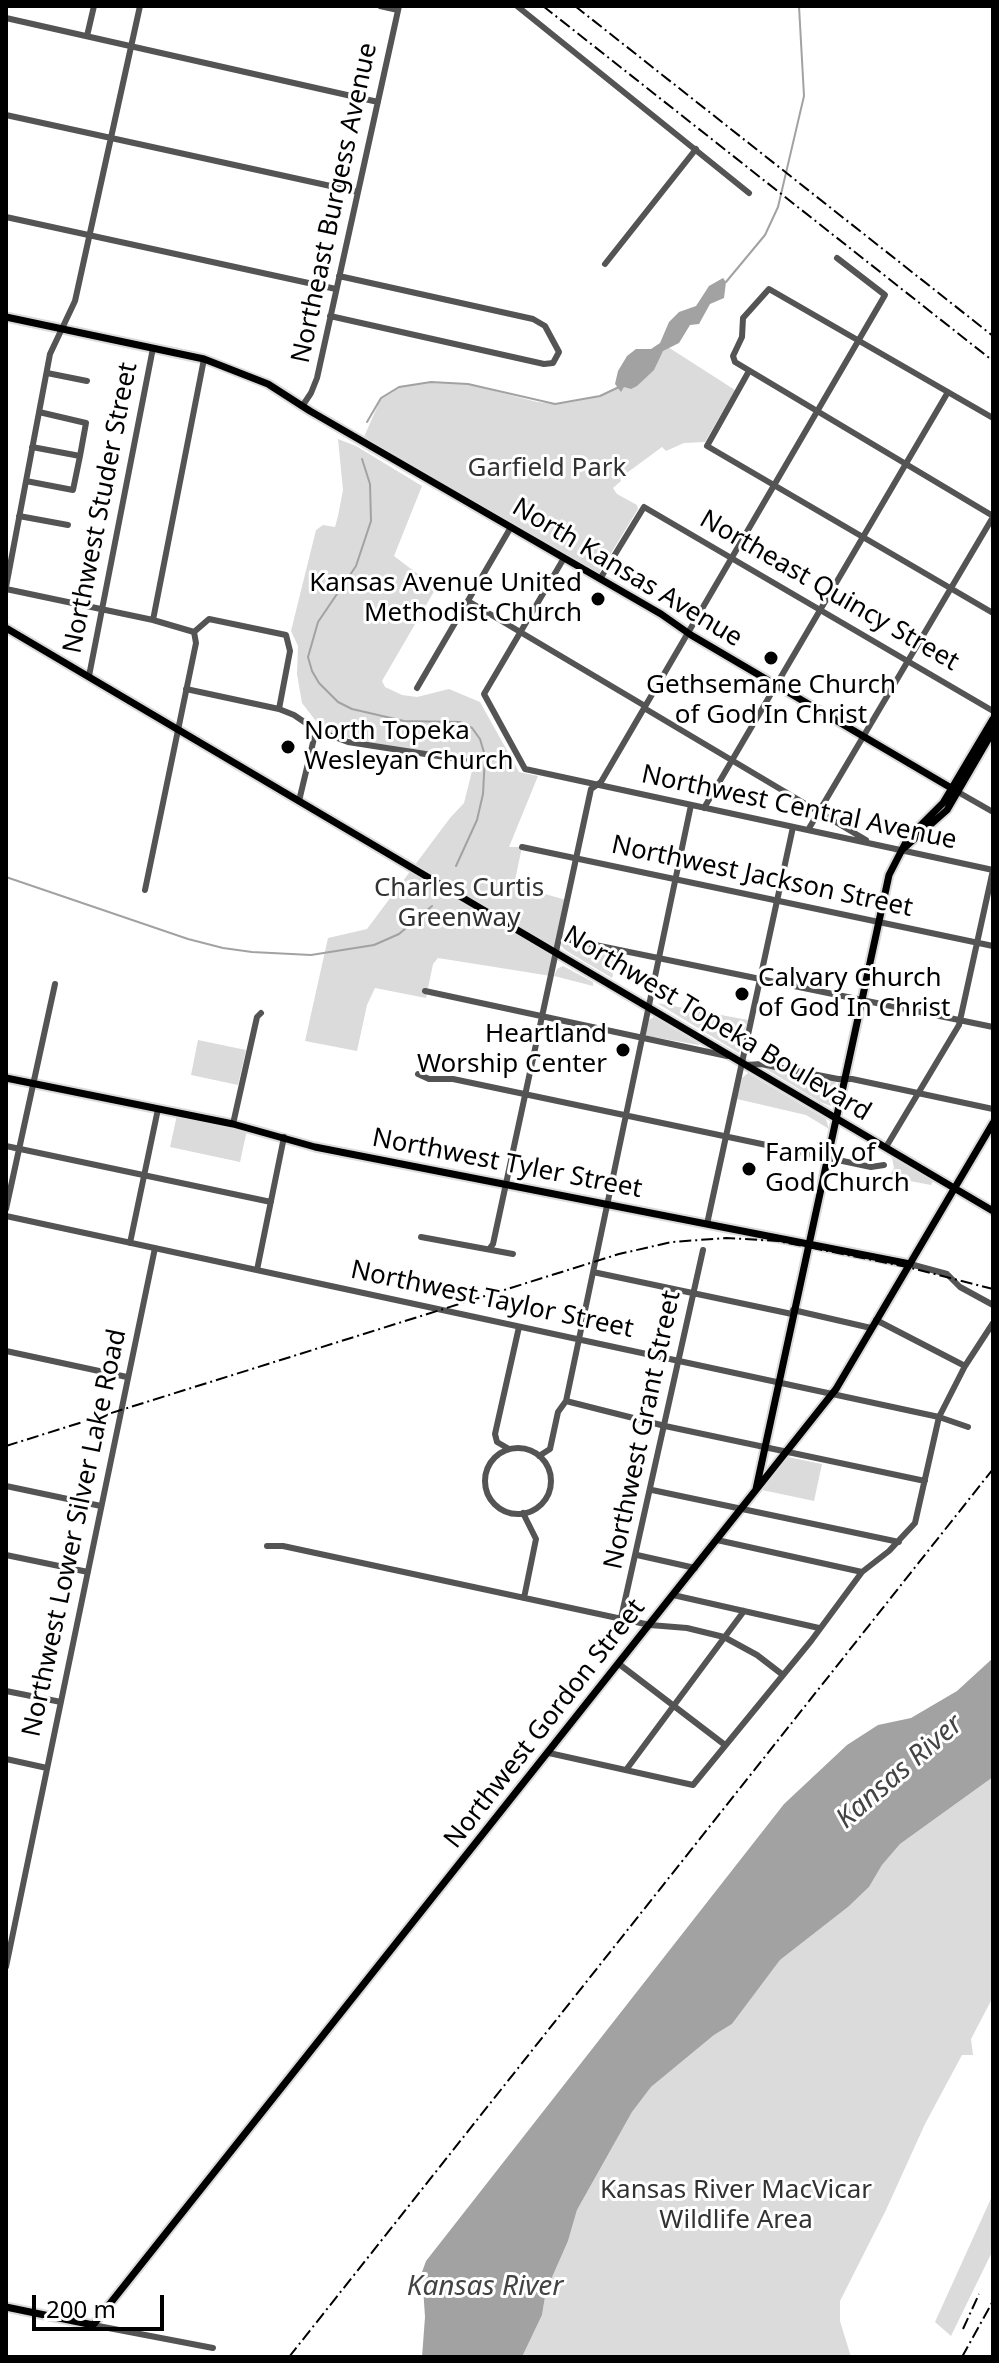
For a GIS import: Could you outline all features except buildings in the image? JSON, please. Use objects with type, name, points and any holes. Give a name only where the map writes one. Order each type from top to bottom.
[{"type":"main road","name":"North Kansas Avenue","points":[[6,317],[204,359],[268,384],[955,790]]},
{"type":"main road","name":"Northwest Topeka Boulevard","points":[[6,628],[993,1211]]},
{"type":"main road","points":[[955,790],[993,719]]},
{"type":"main road","points":[[755,1490],[889,875],[908,838],[955,790],[993,734]]},
{"type":"main road","name":"Northwest Tyler Street","points":[[6,1078],[233,1124],[335,1151],[910,1264]]},
{"type":"main road","name":"Northwest Gordon Street","points":[[93,2325],[832,1394],[993,1123]]},
{"type":"main road","points":[[6,2307],[93,2325]]},
{"type":"street","points":[[87,36],[94,6]]},
{"type":"street","points":[[140,6],[75,301],[52,349],[6,588],[194,632]]},
{"type":"street","points":[[380,6],[399,8]]},
{"type":"street","points":[[517,6],[749,193]]},
{"type":"street","name":"Northeast Burgess Avenue","points":[[303,405],[315,385],[399,8]]},
{"type":"street","points":[[6,18],[378,102]]},
{"type":"street","points":[[6,115],[358,192]]},
{"type":"street","points":[[605,264],[696,149]]},
{"type":"street","points":[[6,217],[336,289]]},
{"type":"street","points":[[490,1248],[591,789],[601,782],[885,295],[837,258]]},
{"type":"street","points":[[330,316],[550,363],[558,356],[558,346],[545,326],[533,319],[339,276]]},
{"type":"street","points":[[808,830],[993,516],[733,361],[742,337],[743,318],[769,289],[993,418]]},
{"type":"street","name":"Northwest Studer Street","points":[[89,676],[153,348]]},
{"type":"street","points":[[153,620],[204,359]]},
{"type":"street","points":[[749,371],[707,446],[993,613]]},
{"type":"street","points":[[47,373],[87,381]]},
{"type":"street","points":[[704,808],[948,392]]},
{"type":"street","points":[[26,481],[73,490],[80,456],[86,423],[39,412]]},
{"type":"street","points":[[32,447],[80,456]]},
{"type":"street","name":"Northeast Quincy Street","points":[[600,579],[644,507],[993,711]]},
{"type":"street","points":[[19,516],[68,525]]},
{"type":"street","points":[[417,688],[511,527]]},
{"type":"street","points":[[521,632],[564,558]]},
{"type":"street","points":[[468,601],[872,844]]},
{"type":"street","points":[[194,632],[209,619],[286,635],[290,651],[279,709]]},
{"type":"street","points":[[145,890],[196,643],[194,632]]},
{"type":"street","name":"Northwest Central Avenue","points":[[521,632],[485,692],[485,699],[525,769],[993,870]]},
{"type":"street","points":[[186,689],[279,709],[316,730],[359,745],[464,760]]},
{"type":"street","points":[[299,801],[316,730]]},
{"type":"street","name":"North Kansas Avenue","points":[[955,790],[993,812]]},
{"type":"street","points":[[539,1456],[550,1449],[558,1412],[566,1401],[691,805]]},
{"type":"street","points":[[707,1224],[745,1064],[793,827]]},
{"type":"street","name":"Northwest Jackson Street","points":[[522,847],[993,946]]},
{"type":"street","points":[[886,1147],[960,1020],[993,870]]},
{"type":"street","points":[[566,939],[993,1027]]},
{"type":"street","points":[[6,1209],[55,984]]},
{"type":"street","points":[[425,991],[735,1057]]},
{"type":"street","points":[[233,1124],[257,1017],[261,1013]]},
{"type":"street","points":[[745,1064],[845,1079],[993,1109]]},
{"type":"street","points":[[418,1074],[429,1079],[453,1079],[871,1167],[884,1165]]},
{"type":"street","points":[[130,1243],[158,1109]]},
{"type":"street","points":[[257,1270],[284,1137]]},
{"type":"street","points":[[6,1146],[271,1202]]},
{"type":"street","name":"Northwest Taylor Street","points":[[6,1216],[939,1417],[968,1427]]},
{"type":"street","points":[[421,1237],[513,1254]]},
{"type":"street","name":"Northwest Lower Silver Lake Road","points":[[6,1967],[155,1248]]},
{"type":"street","name":"Northwest Grant Street","points":[[621,1618],[652,1490],[703,1250]]},
{"type":"street","name":"Northwest Tyler Street","points":[[910,1264],[947,1274],[960,1287],[993,1305]]},
{"type":"street","points":[[593,1272],[871,1328]]},
{"type":"street","points":[[876,1320],[965,1366]]},
{"type":"street","points":[[549,1753],[690,1785],[694,1783],[862,1572],[899,1542],[915,1523],[939,1417],[965,1366],[993,1323]]},
{"type":"street","points":[[509,1450],[495,1439],[495,1434],[519,1327]]},
{"type":"street","points":[[6,1351],[127,1377]]},
{"type":"street","points":[[566,1401],[665,1426],[925,1481]]},
{"type":"street","points":[[523,1448],[539,1456],[550,1472],[550,1490],[540,1506],[523,1513],[511,1513],[500,1508],[492,1500],[486,1485],[490,1464],[498,1455],[509,1450],[523,1448]]},
{"type":"street","points":[[6,1486],[101,1506]]},
{"type":"street","points":[[652,1490],[899,1542]]},
{"type":"street","points":[[523,1513],[536,1539],[524,1598]]},
{"type":"street","points":[[717,1540],[862,1572]]},
{"type":"street","points":[[267,1546],[283,1546],[650,1625],[687,1628],[724,1637],[757,1655],[783,1675]]},
{"type":"street","points":[[6,1555],[88,1572]]},
{"type":"street","points":[[637,1555],[695,1568]]},
{"type":"street","points":[[673,1595],[819,1628]]},
{"type":"street","points":[[626,1770],[744,1611]]},
{"type":"street","points":[[619,1664],[725,1745]]},
{"type":"street","points":[[6,1691],[61,1702]]},
{"type":"street","points":[[6,1759],[47,1768]]},
{"type":"street","points":[[93,2325],[213,2348]]},
{"type":"green space","name":"Garfield Park","points":[[668,347],[735,390],[705,442],[684,443],[666,451],[662,447],[620,478],[621,481],[613,488],[617,494],[637,505],[638,509],[599,573],[364,437],[381,398],[399,387],[431,382],[468,384],[537,402],[571,402],[600,396],[618,388],[661,349]]},
{"type":"green space","name":"Charles Curtis Greenway","points":[[338,439],[356,446],[422,486],[394,556],[436,588],[382,681],[385,687],[402,695],[417,697],[449,689],[480,702],[519,772],[538,776],[509,847],[522,847],[514,885],[566,900],[551,976],[438,958],[433,964],[426,998],[375,988],[367,1005],[357,1051],[305,1041],[328,938],[367,929],[464,803],[474,763],[473,758],[368,744],[322,729],[302,703],[297,674],[298,646],[291,631],[316,530],[323,525],[335,527],[338,516],[343,490]]},
{"type":"green space","points":[[563,935],[567,936],[566,942],[570,947],[574,948],[576,944],[618,953],[612,978],[565,950],[561,945]]},
{"type":"green space","points":[[563,966],[593,982],[593,986],[554,976],[557,969]]},
{"type":"green space","points":[[657,1003],[748,1020],[739,1053]]},
{"type":"green space","points":[[654,1017],[699,1045],[647,1036],[649,1020]]},
{"type":"green space","points":[[198,1040],[246,1050],[238,1085],[191,1075]]},
{"type":"green space","points":[[761,1066],[836,1081],[831,1106],[820,1102]]},
{"type":"green space","points":[[748,1073],[826,1119],[829,1129],[806,1115],[737,1099],[742,1078]]},
{"type":"green space","points":[[177,1115],[247,1130],[240,1162],[170,1147]]},
{"type":"green space","points":[[892,1158],[933,1181],[931,1185],[889,1177],[894,1168]]},
{"type":"green space","points":[[788,1457],[822,1464],[814,1501],[762,1490]]},
{"type":"green space","name":"Kansas River MacVicar Wildlife Area","points":[[993,1777],[993,1997],[971,2039],[973,2055],[962,2055],[925,2124],[840,2301],[840,2321],[851,2357],[522,2357],[542,2315],[546,2291],[568,2241],[577,2210],[632,2112],[651,2087],[732,2024],[780,1960],[869,1887],[900,1844]]},
{"type":"green space","points":[[993,2194],[993,2250],[951,2336],[935,2322]]},
{"type":"water","points":[[723,278],[726,282],[724,298],[710,304],[699,324],[690,325],[679,343],[663,351],[654,370],[637,386],[631,389],[624,387],[621,392],[615,384],[627,356],[636,349],[651,349],[660,343],[669,322],[679,312],[696,306],[709,286]]},
{"type":"water","name":"Kansas River","points":[[993,1658],[993,1777],[900,1844],[869,1887],[780,1960],[732,2024],[651,2087],[632,2112],[577,2210],[568,2241],[546,2291],[542,2315],[522,2357],[422,2357],[425,2317],[422,2272],[426,2261],[784,1804],[847,1745],[878,1725],[911,1718],[957,1691]]},
{"type":"waterway","points":[[726,282],[765,235],[778,207],[804,96],[799,6]]},
{"type":"waterway","points":[[367,422],[381,398],[399,387],[431,382],[468,384],[555,404],[600,396],[619,387]]},
{"type":"waterway","points":[[362,459],[370,484],[371,521],[356,566],[318,622],[308,657],[319,683],[338,702],[352,709],[404,721],[460,722],[472,728],[480,739],[485,756],[483,794],[477,820],[456,866]]},
{"type":"waterway","points":[[6,877],[188,939],[252,952],[311,955],[374,945],[399,934],[432,906]]},
{"type":"railway","points":[[543,6],[993,361]]},
{"type":"railway","points":[[575,6],[993,336]]},
{"type":"railway","points":[[6,1446],[619,1254],[672,1242],[726,1238],[778,1241],[907,1267],[993,1289]]},
{"type":"railway","points":[[289,2357],[993,1469]]},
{"type":"railway","points":[[963,2329],[979,2294]]},
{"type":"railway","points":[[962,2357],[993,2301]]},
{"type":"place","name":"Kansas Avenue United Methodist Church","points":[[598,599]]},
{"type":"place","name":"Gethsemane Church of God In Christ","points":[[771,658]]},
{"type":"place","name":"North Topeka Wesleyan Church","points":[[288,747]]},
{"type":"place","name":"Calvary Church of God In Christ","points":[[742,994]]},
{"type":"place","name":"Heartland Worship Center","points":[[623,1050]]},
{"type":"place","name":"Family of God Church","points":[[749,1169]]}]
